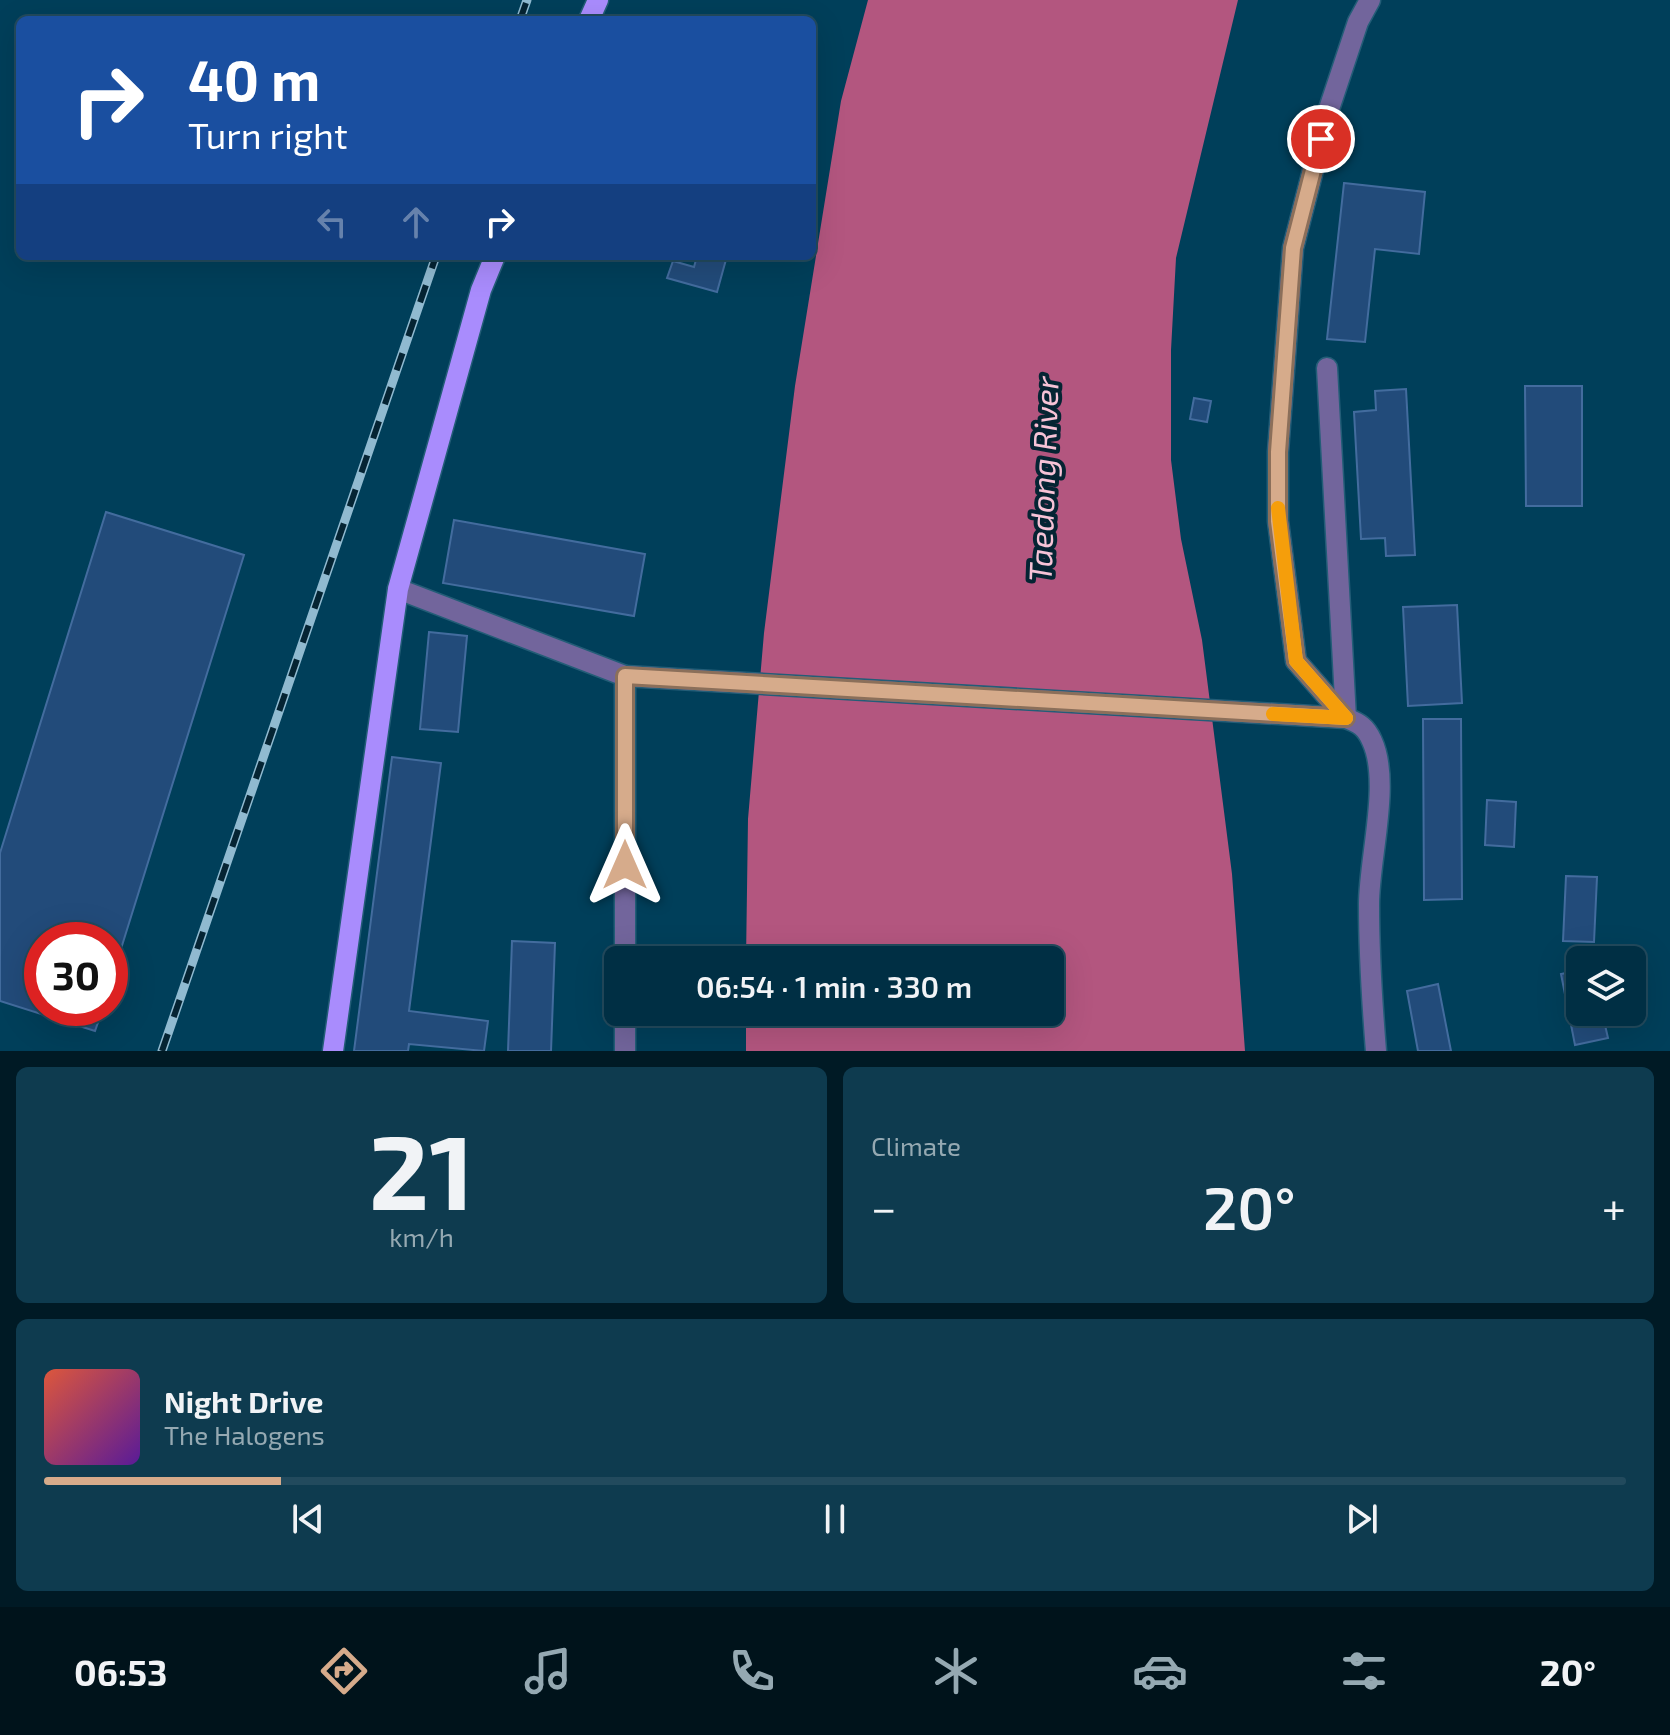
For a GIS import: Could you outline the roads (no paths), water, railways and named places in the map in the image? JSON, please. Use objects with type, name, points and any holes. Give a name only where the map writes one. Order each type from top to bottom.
[{"type":"main road","points":[[333,1051],[398,589],[481,290],[493,260]]},
{"type":"street","points":[[1346,718],[1296,661],[1278,521],[1278,452],[1293,248],[1328,112],[1358,22],[1370,0]]},
{"type":"street","points":[[1327,368],[1346,718]]},
{"type":"street","points":[[398,589],[625,676],[1346,718],[1362,724],[1373,742],[1379,771],[1369,901],[1370,977],[1376,1051]]},
{"type":"street","points":[[625,676],[625,946]]},
{"type":"street","points":[[625,1026],[625,1051]]},
{"type":"water","name":"Taedong River","points":[[868,0],[1238,0],[1176,258],[1171,350],[1171,460],[1181,539],[1202,640],[1232,874],[1245,1051],[746,1051],[746,1026],[1064,1026],[1064,946],[746,946],[748,819],[764,633],[795,386],[841,101]]},
{"type":"railway","points":[[521,16],[527,0]]},
{"type":"railway","points":[[162,1051],[435,260]]}]
